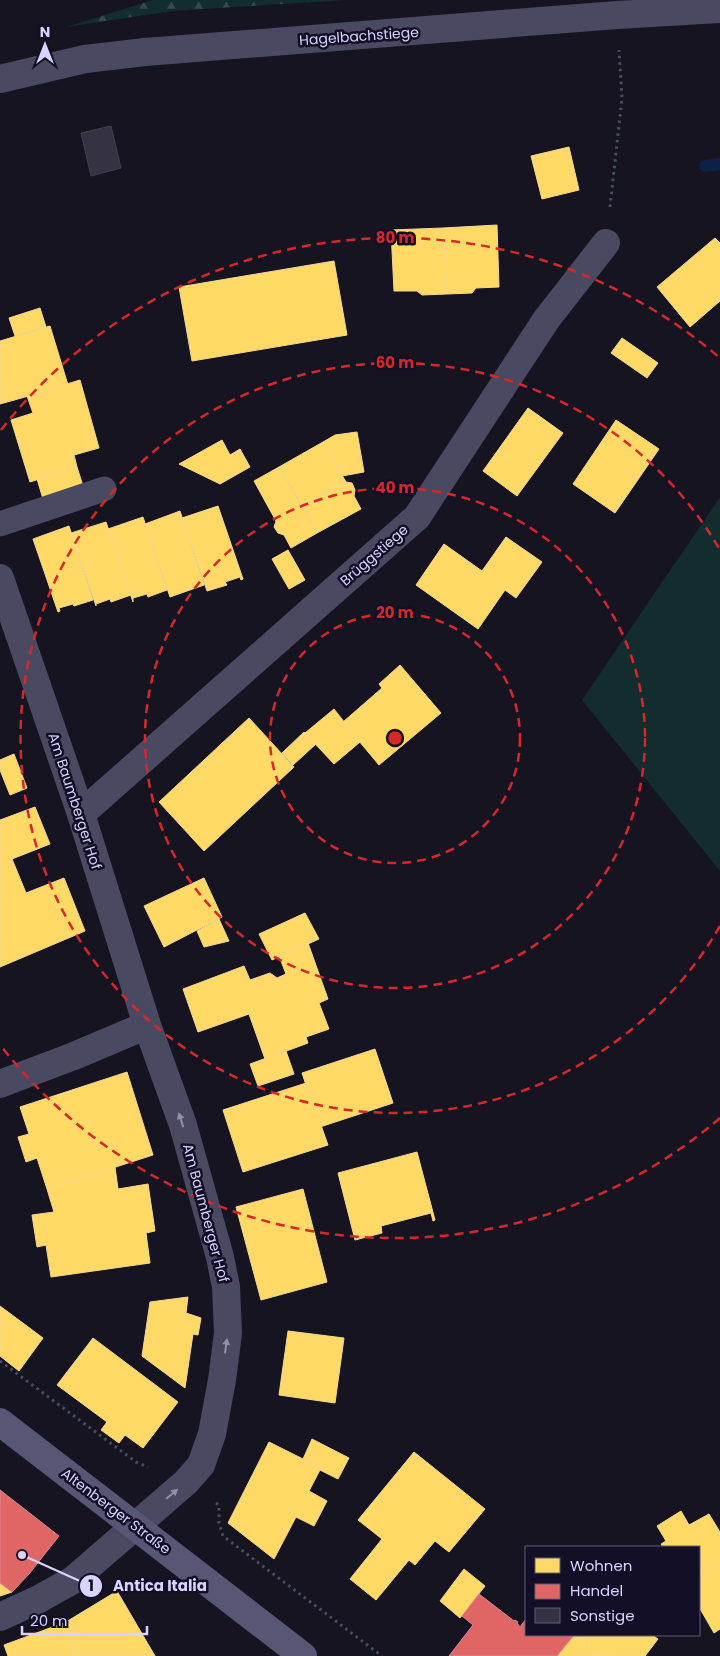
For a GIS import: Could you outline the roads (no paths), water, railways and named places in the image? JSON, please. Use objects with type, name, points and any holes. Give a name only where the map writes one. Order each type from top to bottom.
[{"type":"main road","name":"Altenberger Straße","points":[[0,1422],[303,1656]]},
{"type":"street","name":"Hagelbachstiege","points":[[0,79],[85,59],[145,52],[720,9]]},
{"type":"street","name":"Brüggstiege","points":[[81,814],[417,517],[546,320],[606,243]]},
{"type":"street","name":"Am Baumberger Hof","points":[[0,578],[81,814],[147,1025],[183,1125],[210,1218],[226,1287],[228,1334],[212,1434],[201,1465],[186,1482],[73,1580],[31,1603],[0,1617]]},
{"type":"street","points":[[0,1084],[74,1056],[147,1025]]},
{"type":"lane","points":[[0,524],[104,489]]},
{"type":"waterway","points":[[705,166],[720,164]]},
{"type":"place","name":"Antica Italia","points":[[22,1555]]}]
